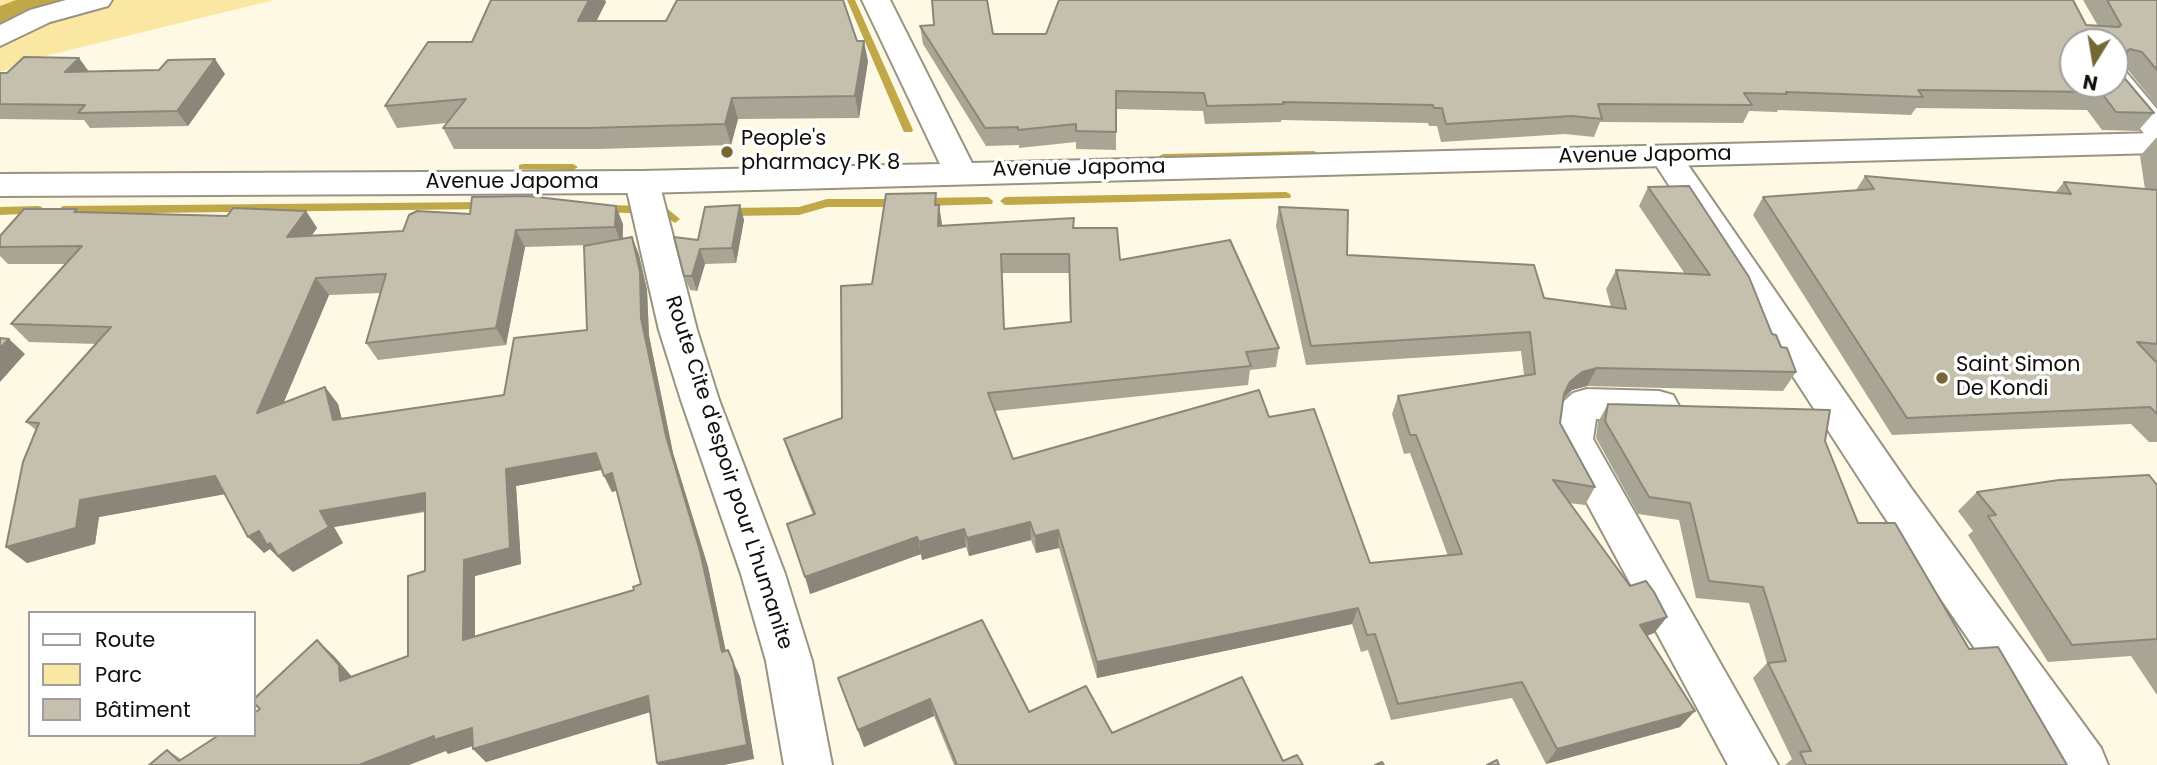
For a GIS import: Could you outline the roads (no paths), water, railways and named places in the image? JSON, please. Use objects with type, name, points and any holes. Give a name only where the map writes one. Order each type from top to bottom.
[{"type":"main road","points":[[0,37],[40,16],[99,0]]},
{"type":"main road","points":[[876,0],[960,172]]},
{"type":"main road","points":[[2129,95],[2157,129]]},
{"type":"main road","name":"Avenue Japoma","points":[[0,185],[642,182],[2157,143]]},
{"type":"main road","points":[[1666,156],[1896,500],[2084,765]]},
{"type":"main road","name":"Route Cite d'espoir pour L'humanite","points":[[642,182],[678,330],[699,400],[763,574],[789,660],[808,765]]},
{"type":"main road","points":[[1697,407],[1587,404],[1577,413],[1573,440],[1754,765]]},
{"type":"main road","points":[[1794,410],[1836,410]]},
{"type":"waterway","points":[[0,17],[45,0]]},
{"type":"waterway","points":[[851,0],[908,130]]},
{"type":"waterway","points":[[1163,157],[1314,154]]},
{"type":"waterway","points":[[523,167],[573,167]]},
{"type":"waterway","points":[[1005,201],[1286,196]]},
{"type":"waterway","points":[[922,202],[988,201]]},
{"type":"waterway","points":[[727,212],[799,211],[827,203],[900,203]]},
{"type":"waterway","points":[[63,210],[486,206]]},
{"type":"waterway","points":[[601,209],[664,210],[675,219]]},
{"type":"waterway","points":[[0,211],[38,210]]},
{"type":"place","name":"People's pharmacy PK 8","points":[[727,152]]},
{"type":"place","name":"Saint Simon De Kondi","points":[[1942,378]]}]
